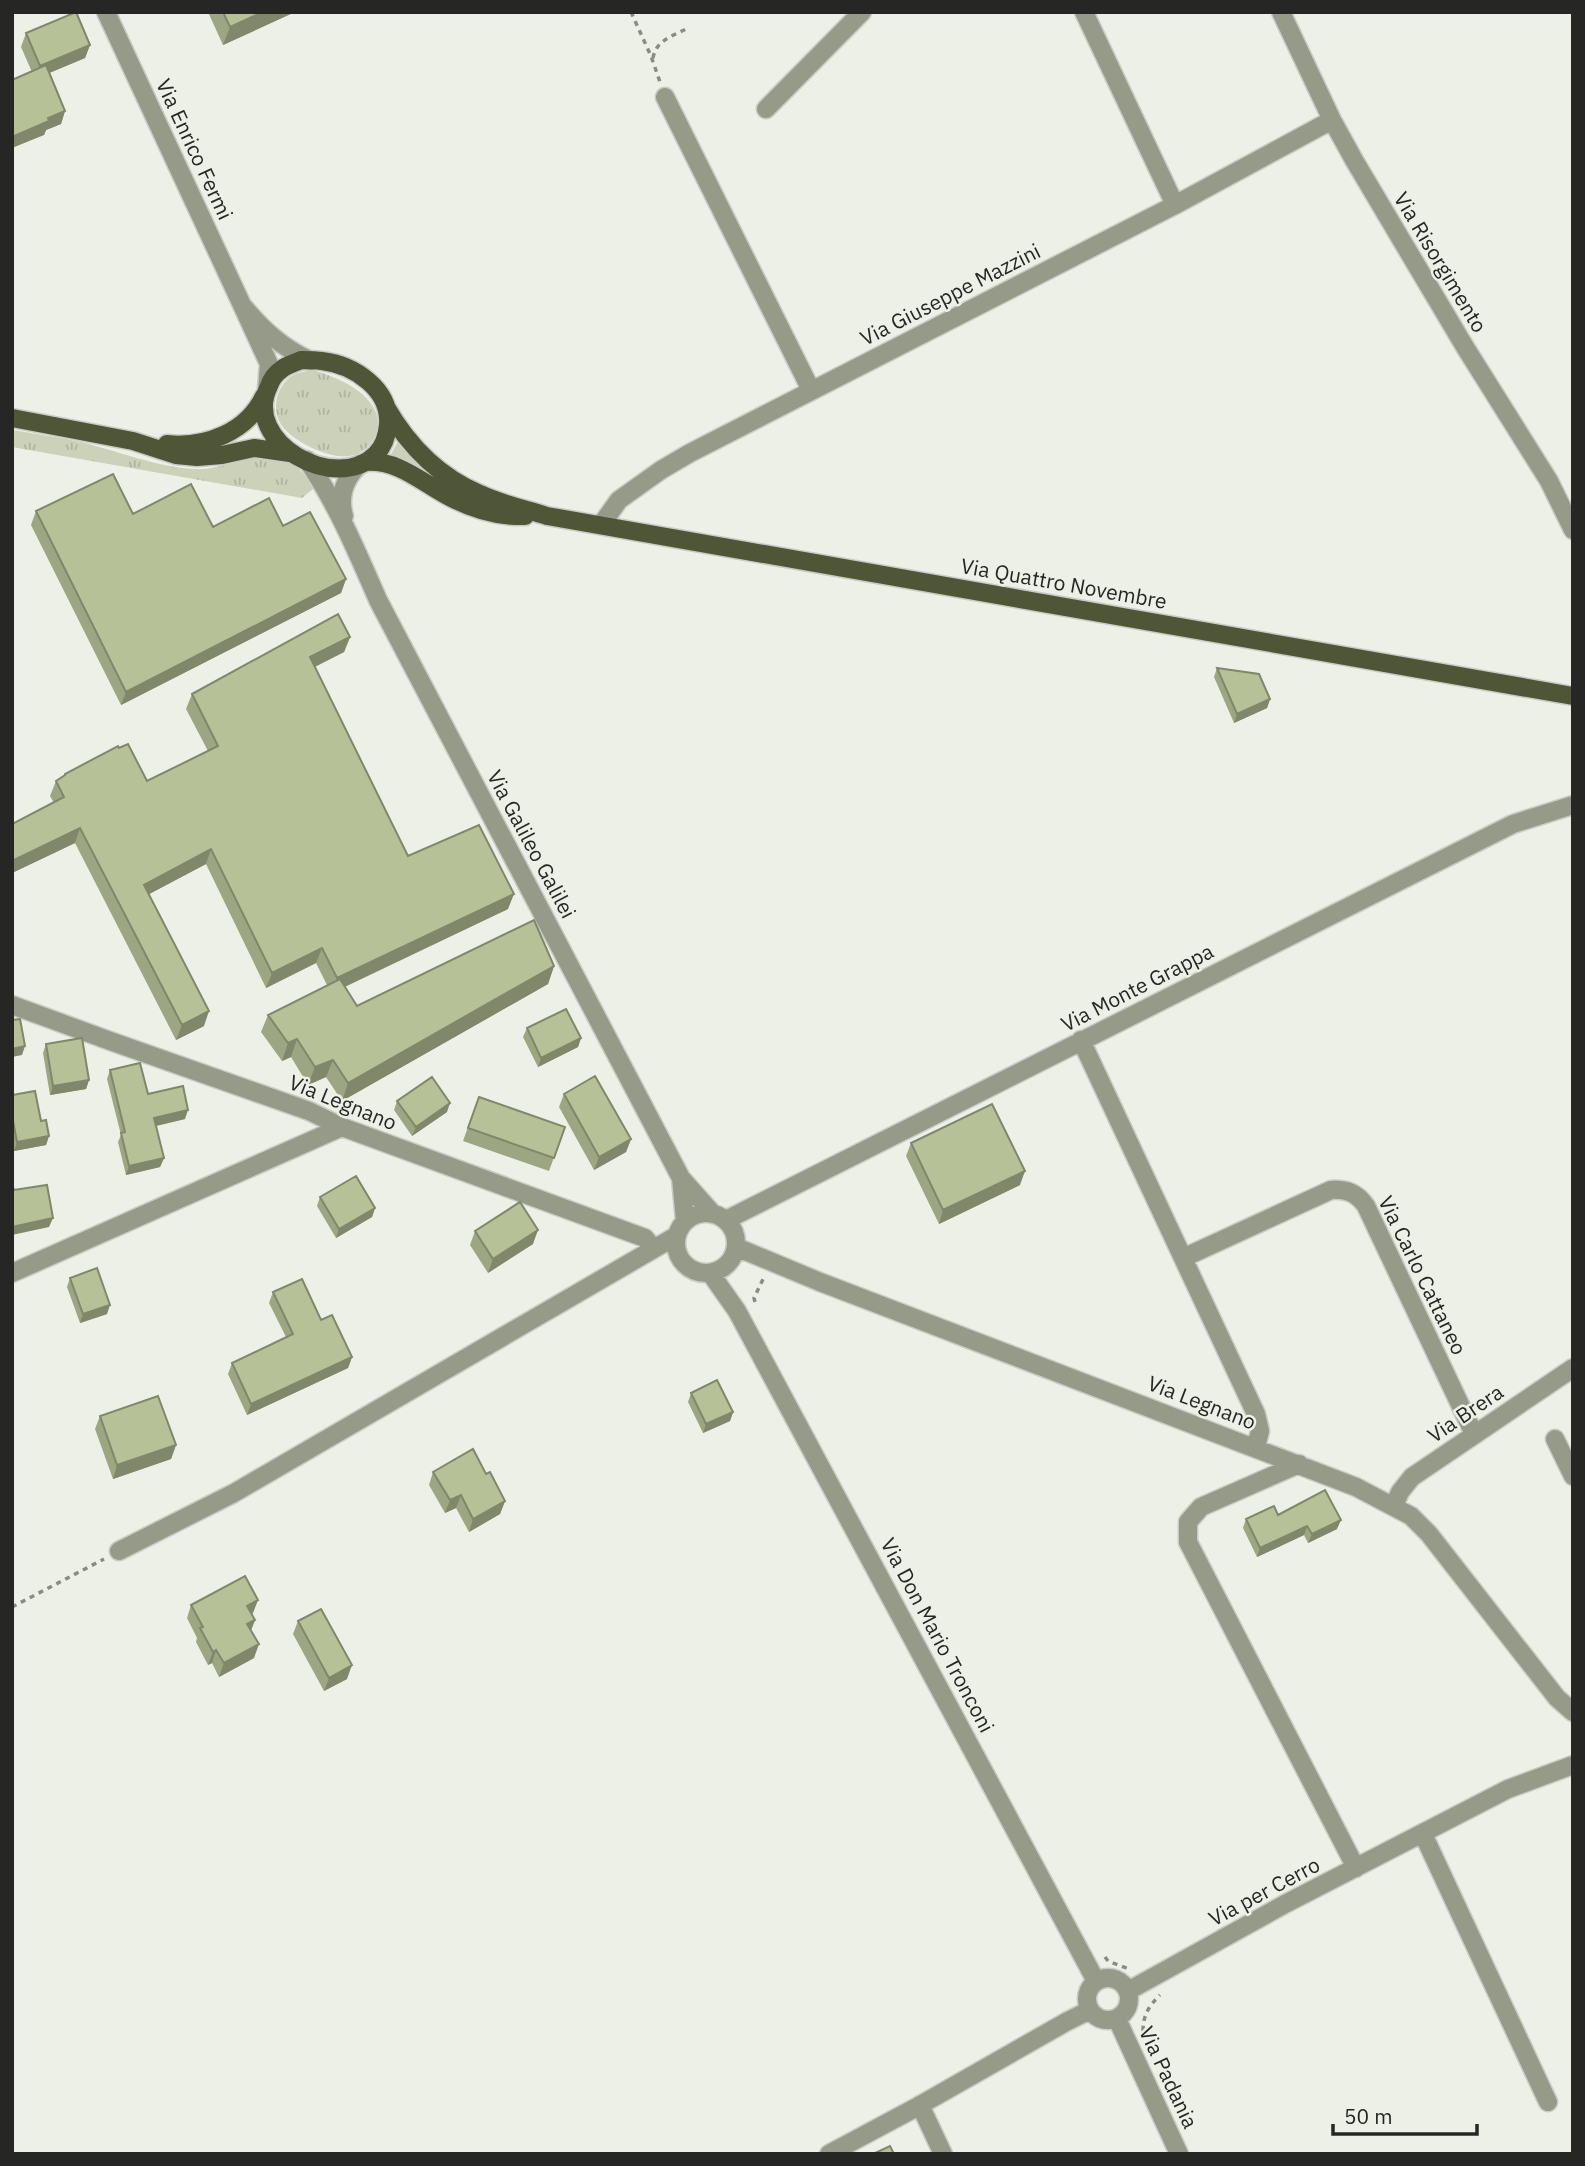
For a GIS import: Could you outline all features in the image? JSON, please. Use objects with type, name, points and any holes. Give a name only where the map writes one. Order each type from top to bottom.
[{"type":"main road","points":[[12,418],[133,441],[186,456],[222,455],[254,448],[291,453],[330,469],[350,468],[374,457],[384,443],[388,421],[387,407],[378,390],[363,377],[324,361],[301,360],[282,369],[271,380],[260,404],[245,422],[226,436],[188,444],[133,441]]},
{"type":"main road","points":[[266,391],[264,411],[271,433],[288,450],[307,460]]},
{"type":"main road","name":"Via Quattro Novembre","points":[[387,407],[411,444],[429,462],[453,479],[478,494],[547,516],[1573,696]]},
{"type":"main road","name":"Via Quattro Novembre","points":[[363,463],[377,462],[400,468],[472,508],[514,517],[547,516]]},
{"type":"street","name":"Via Enrico Fermi","points":[[106,12],[269,364],[266,391]]},
{"type":"street","points":[[766,108],[862,12]]},
{"type":"street","points":[[1084,12],[1175,205]]},
{"type":"street","name":"Via Risorgimento","points":[[1281,12],[1332,120],[1465,348],[1549,481],[1573,530]]},
{"type":"street","points":[[665,97],[811,390]]},
{"type":"street","name":"Via Giuseppe Mazzini","points":[[601,524],[619,500],[661,470],[811,390],[1175,205],[1332,120]]},
{"type":"street","name":"Via Enrico Fermi","points":[[242,305],[273,339],[311,360]]},
{"type":"street","name":"Via Galileo Galilei","points":[[307,460],[347,529],[378,600],[681,1178],[720,1217]]},
{"type":"street","name":"Via Galileo Galilei","points":[[347,529],[342,509],[343,488],[347,479],[363,463]]},
{"type":"street","name":"Via Monte Grappa","points":[[720,1217],[1513,824],[1573,804]]},
{"type":"street","name":"Via Legnano","points":[[12,1004],[309,1111],[342,1127],[645,1238],[653,1248]]},
{"type":"street","points":[[1081,1040],[1256,1414],[1260,1431],[1256,1447]]},
{"type":"street","points":[[12,1273],[342,1127]]},
{"type":"street","name":"Via Galileo Galilei","points":[[681,1178],[681,1228]]},
{"type":"street","name":"Via Carlo Cattaneo","points":[[1183,1258],[1331,1191],[1341,1189],[1351,1192],[1366,1206],[1474,1434]]},
{"type":"street","points":[[119,1551],[234,1493],[653,1248],[693,1216],[703,1213],[720,1217],[734,1233],[733,1254],[725,1267],[710,1274],[691,1270],[683,1264],[676,1246],[681,1228]]},
{"type":"street","name":"Via Legnano","points":[[733,1254],[771,1261],[832,1287],[1256,1447],[1356,1487],[1394,1506],[1411,1516],[1429,1534],[1557,1698],[1573,1712]]},
{"type":"street","name":"Via Don Mario Tronconi","points":[[733,1254],[737,1311]]},
{"type":"street","name":"Via Don Mario Tronconi","points":[[710,1274],[737,1311],[1096,1982]]},
{"type":"street","name":"Via Brera","points":[[1394,1506],[1400,1492],[1412,1477],[1573,1368]]},
{"type":"street","points":[[1555,1439],[1573,1476]]},
{"type":"street","points":[[1299,1464],[1201,1507],[1188,1522],[1188,1542],[1356,1868]]},
{"type":"street","name":"Via per Cerro","points":[[1128,1991],[1285,1904],[1508,1789],[1573,1765]]},
{"type":"street","points":[[1423,1835],[1548,2102]]},
{"type":"street","points":[[1108,1978],[1120,1981],[1128,1991],[1127,2011],[1117,2019],[1105,2021],[1090,2010],[1086,1998],[1096,1982],[1108,1978]]},
{"type":"street","points":[[829,2154],[1090,2010]]},
{"type":"street","name":"Via Padania","points":[[1117,2019],[1179,2154]]},
{"type":"street","points":[[920,2105],[943,2154]]},
{"type":"path","points":[[631,12],[665,97]]},
{"type":"path","points":[[654,64],[654,50],[659,43],[688,29]]},
{"type":"path","points":[[755,1306],[754,1298],[771,1261]]},
{"type":"path","points":[[12,1606],[119,1551]]},
{"type":"path","points":[[1102,1954],[1108,1961],[1133,1970],[1148,1965],[1161,1994],[1149,2006],[1143,2020],[1143,2035]]},
{"type":"green space","points":[[311,370],[348,384],[370,402],[378,425],[372,442],[360,453],[341,456],[322,452],[295,438],[282,426],[276,407],[281,387],[292,376]]},
{"type":"green space","points":[[12,430],[81,442],[180,468],[206,469],[261,457],[273,457],[293,465],[305,475],[314,488],[302,498],[12,447]]},
{"type":"green space","points":[[397,443],[453,492],[410,462],[391,458]]},
{"type":"building","points":[[76,12],[90,45],[40,66],[26,33]]},
{"type":"building","points":[[223,12],[263,12],[230,27]]},
{"type":"building","points":[[46,65],[65,111],[12,137],[12,80]]},
{"type":"building","points":[[113,474],[133,514],[191,484],[213,527],[269,498],[283,526],[310,512],[346,579],[126,692],[36,511]]},
{"type":"building","points":[[338,614],[350,637],[310,657],[408,856],[479,825],[514,894],[337,978],[322,948],[272,973],[211,849],[144,885],[209,1011],[182,1025],[80,828],[12,861],[12,824],[64,797],[56,781],[118,746],[119,748],[128,744],[147,781],[218,746],[192,694]]},
{"type":"building","points":[[1217,668],[1259,674],[1270,699],[1237,714]]},
{"type":"building","points":[[534,920],[554,966],[348,1083],[333,1060],[315,1067],[297,1039],[288,1043],[268,1015],[340,979],[357,1006]]},
{"type":"building","points":[[566,1009],[581,1038],[541,1058],[527,1028]]},
{"type":"building","points":[[20,1019],[25,1046],[12,1049],[12,1020]]},
{"type":"building","points":[[82,1038],[89,1080],[53,1086],[46,1044]]},
{"type":"building","points":[[140,1063],[148,1094],[183,1086],[188,1110],[154,1118],[164,1158],[129,1166],[121,1133],[125,1132],[110,1070]]},
{"type":"building","points":[[595,1076],[631,1139],[599,1157],[564,1094]]},
{"type":"building","points":[[432,1077],[450,1103],[416,1127],[397,1101]]},
{"type":"building","points":[[35,1091],[41,1121],[46,1120],[49,1136],[17,1142],[12,1115],[12,1095]]},
{"type":"building","points":[[479,1097],[565,1127],[554,1158],[468,1128]]},
{"type":"building","points":[[992,1104],[1025,1171],[943,1210],[911,1143]]},
{"type":"building","points":[[356,1176],[375,1208],[339,1229],[320,1197]]},
{"type":"building","points":[[12,1184],[14,1190],[47,1185],[53,1218],[12,1227]]},
{"type":"building","points":[[520,1202],[538,1230],[493,1259],[475,1231]]},
{"type":"building","points":[[97,1268],[110,1305],[83,1314],[70,1278]]},
{"type":"building","points":[[302,1279],[321,1320],[332,1315],[352,1357],[251,1404],[232,1363],[293,1334],[273,1292]]},
{"type":"building","points":[[717,1380],[733,1412],[706,1424],[691,1393]]},
{"type":"building","points":[[158,1396],[176,1445],[117,1465],[100,1416]]},
{"type":"building","points":[[473,1449],[486,1474],[490,1472],[505,1501],[473,1519],[461,1495],[450,1500],[433,1472]]},
{"type":"building","points":[[1325,1490],[1341,1520],[1312,1534],[1307,1526],[1260,1548],[1246,1519],[1274,1506],[1278,1515]]},
{"type":"building","points":[[245,1576],[258,1600],[247,1606],[255,1620],[247,1624],[259,1644],[224,1663],[216,1650],[213,1652],[191,1605]]},
{"type":"building","points":[[321,1609],[352,1665],[329,1678],[298,1621]]},
{"type":"building","points":[[890,2146],[894,2154],[873,2154]]}]
